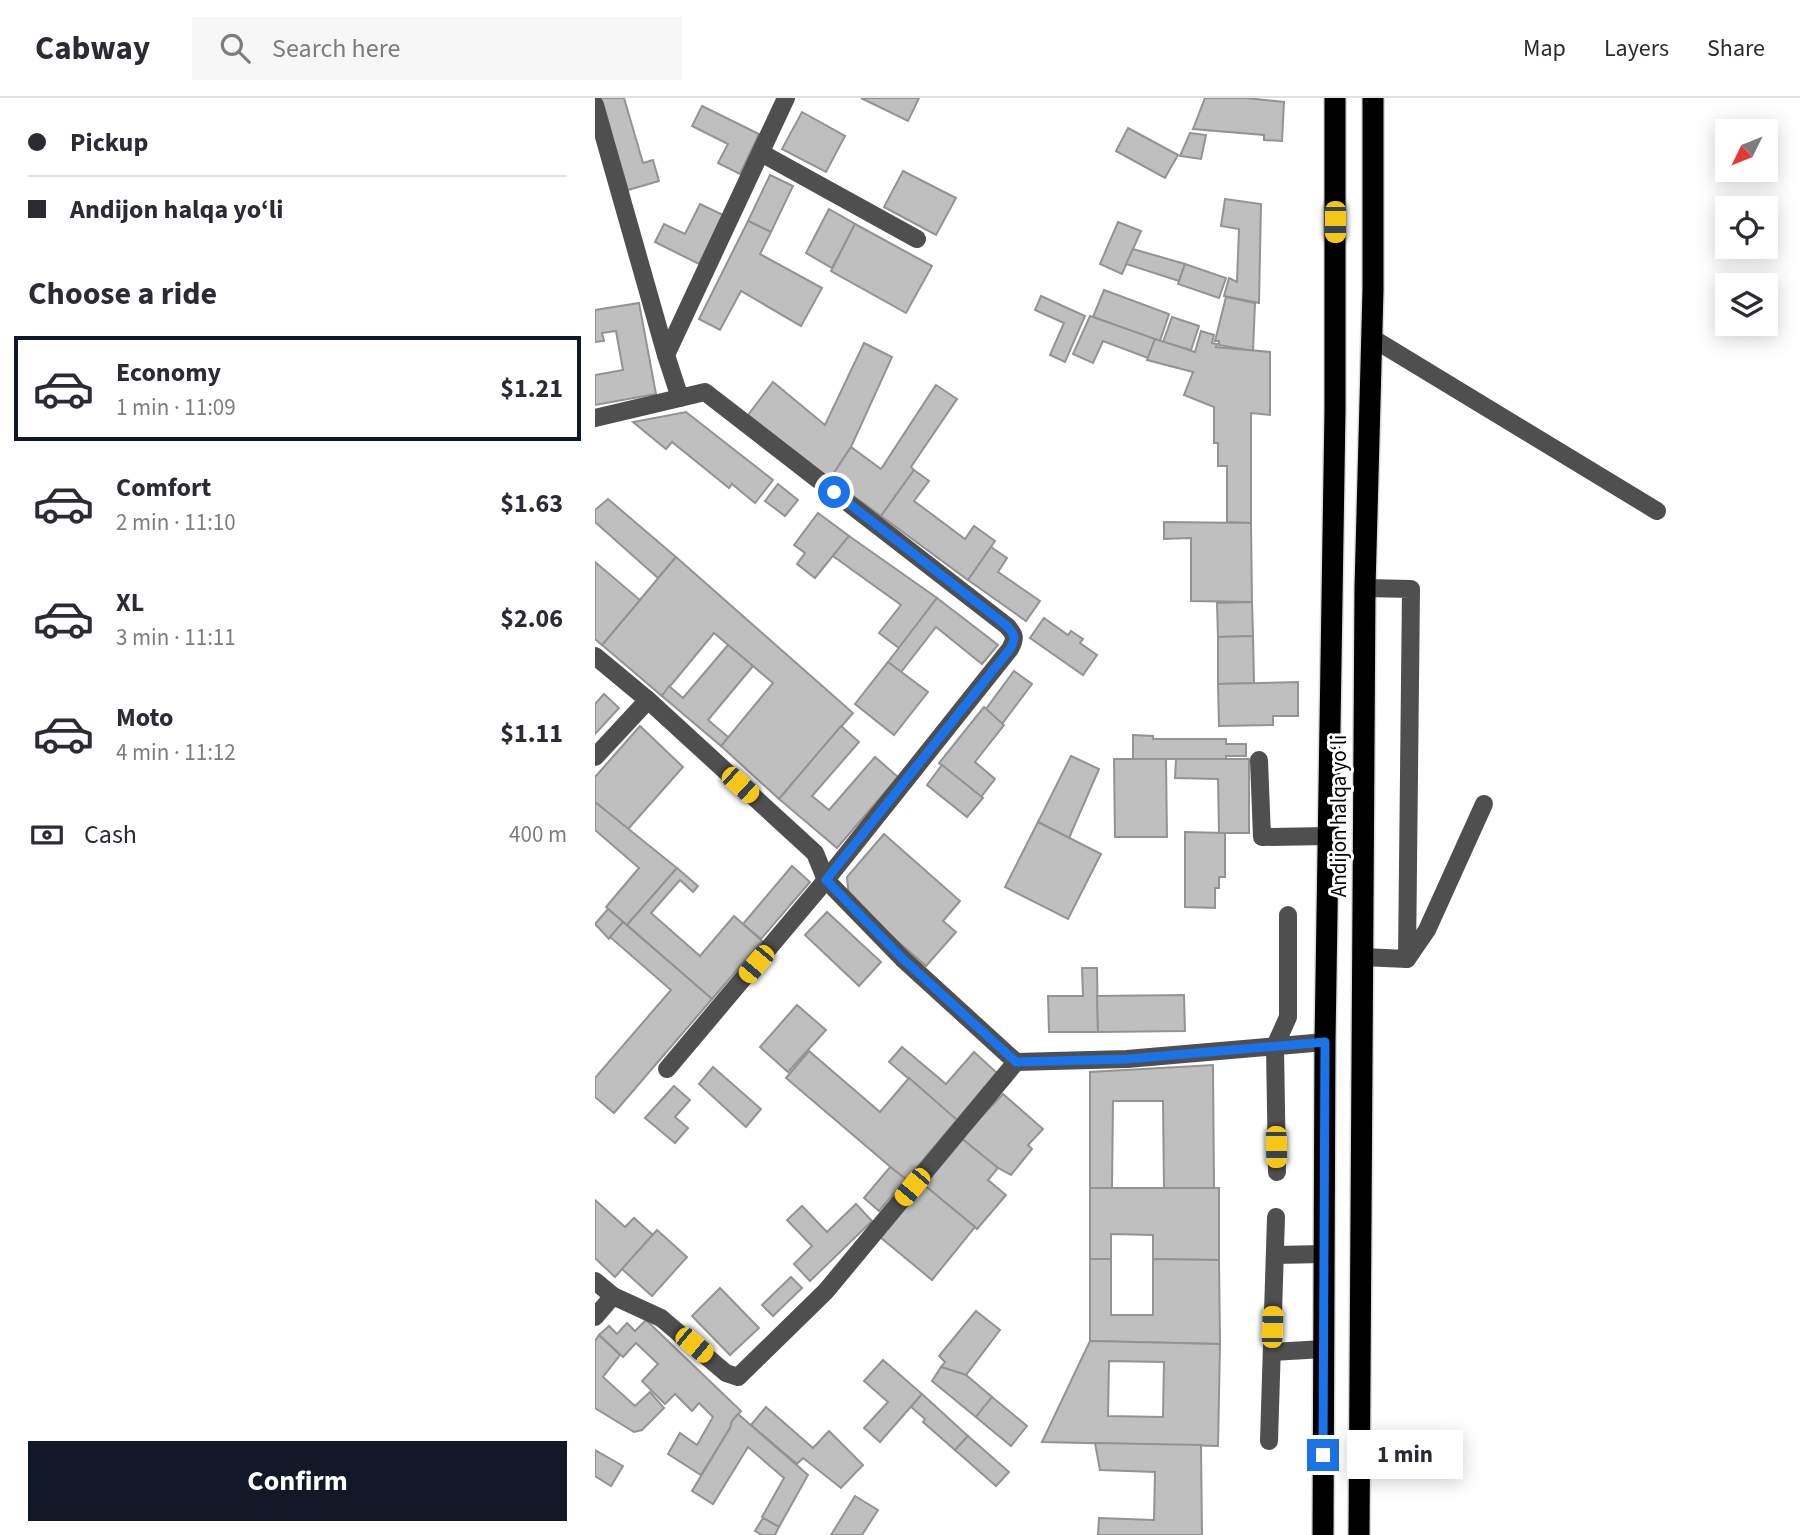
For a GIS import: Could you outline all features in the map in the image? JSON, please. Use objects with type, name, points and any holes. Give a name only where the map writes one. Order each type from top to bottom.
[{"type":"highway","name":"Andijon halqa yo‘li","points":[[1323,1535],[1325,1042],[1335,410],[1335,98]]},
{"type":"highway","name":"Andijon halqa yo‘li","points":[[1359,1535],[1365,588],[1372,338],[1373,98]]},
{"type":"lane","points":[[666,355],[786,98]]},
{"type":"lane","points":[[595,105],[680,398]]},
{"type":"lane","points":[[761,153],[917,239]]},
{"type":"lane","points":[[1372,338],[1657,510]]},
{"type":"lane","points":[[595,418],[705,392],[1015,634],[1010,649],[826,880],[667,1069]]},
{"type":"lane","points":[[1365,588],[1411,589],[1407,959]]},
{"type":"lane","points":[[595,656],[648,700],[815,853],[826,880],[903,959],[1016,1062],[1127,1059],[1325,1042]]},
{"type":"lane","points":[[595,757],[648,700]]},
{"type":"lane","points":[[1259,760],[1262,837],[1328,836]]},
{"type":"lane","points":[[1407,959],[1427,930],[1484,804]]},
{"type":"lane","points":[[1277,1172],[1275,1046],[1288,1017],[1288,915]]},
{"type":"lane","points":[[1362,957],[1407,959]]},
{"type":"lane","points":[[595,1281],[613,1296],[661,1318],[726,1373],[738,1377],[826,1291],[1016,1062]]},
{"type":"lane","points":[[1269,1441],[1276,1217]]},
{"type":"lane","points":[[1275,1255],[1324,1254]]},
{"type":"lane","points":[[595,1317],[613,1296]]},
{"type":"lane","points":[[1272,1352],[1324,1349]]},
{"type":"building","points":[[600,98],[624,98],[643,163],[653,160],[659,181],[628,190]]},
{"type":"building","points":[[861,98],[919,98],[908,121]]},
{"type":"building","points":[[1205,98],[1284,102],[1282,141],[1264,140],[1264,135],[1193,129]]},
{"type":"building","points":[[702,106],[759,134],[740,174],[718,163],[728,144],[692,126]]},
{"type":"building","points":[[802,112],[845,136],[826,172],[782,149]]},
{"type":"building","points":[[1128,128],[1178,155],[1165,178],[1116,151]]},
{"type":"building","points":[[1190,133],[1206,135],[1201,159],[1180,156]]},
{"type":"building","points":[[903,171],[956,198],[936,235],[884,207]]},
{"type":"building","points":[[770,175],[793,186],[771,232],[748,221]]},
{"type":"building","points":[[1225,199],[1261,204],[1259,303],[1224,296],[1229,278],[1237,282],[1239,229],[1221,226]]},
{"type":"building","points":[[700,204],[723,215],[699,264],[655,242],[664,224],[685,234]]},
{"type":"building","points":[[829,209],[855,224],[832,268],[806,253]]},
{"type":"building","points":[[748,221],[771,232],[760,254],[822,288],[801,326],[741,291],[720,330],[699,319]]},
{"type":"building","points":[[1118,222],[1141,231],[1122,274],[1100,264]]},
{"type":"building","points":[[855,224],[932,266],[906,313],[831,271]]},
{"type":"building","points":[[1133,249],[1185,264],[1179,281],[1126,264]]},
{"type":"building","points":[[1185,264],[1226,278],[1219,298],[1178,284]]},
{"type":"building","points":[[1104,290],[1169,314],[1160,341],[1093,317]]},
{"type":"building","points":[[1041,296],[1085,316],[1065,362],[1050,355],[1064,323],[1035,310]]},
{"type":"building","points":[[1226,297],[1255,303],[1253,351],[1219,345],[1219,341],[1215,341]]},
{"type":"building","points":[[639,303],[656,394],[595,405],[595,375],[623,370],[616,331],[602,333],[604,341],[595,342],[595,310]]},
{"type":"building","points":[[1090,316],[1155,339],[1148,358],[1103,341],[1093,363],[1073,354]]},
{"type":"building","points":[[1172,317],[1199,326],[1191,350],[1163,342]]},
{"type":"building","points":[[1201,331],[1214,335],[1212,343],[1217,344],[1216,347],[1270,352],[1270,415],[1251,413],[1251,523],[1227,522],[1227,466],[1218,466],[1218,443],[1214,443],[1214,407],[1184,395],[1193,372],[1147,360],[1155,339],[1195,352]]},
{"type":"building","points":[[864,343],[892,357],[851,447],[830,479],[748,415],[773,382],[825,425]]},
{"type":"building","points":[[936,385],[957,399],[911,467],[914,470],[881,516],[830,479],[851,447],[881,469]]},
{"type":"building","points":[[686,412],[773,480],[755,503],[732,484],[729,488],[672,442],[666,449],[633,422]]},
{"type":"building","points":[[914,470],[929,481],[914,501],[965,539],[974,526],[995,541],[968,580],[881,516]]},
{"type":"building","points":[[778,484],[798,500],[785,516],[765,501]]},
{"type":"building","points":[[608,499],[676,557],[658,578],[595,522],[595,510]]},
{"type":"building","points":[[818,513],[849,536],[815,578],[797,564],[805,553],[794,545]]},
{"type":"building","points":[[1164,522],[1251,523],[1252,602],[1191,601],[1191,538],[1164,539]]},
{"type":"building","points":[[849,536],[937,598],[899,648],[879,633],[901,605],[833,556]]},
{"type":"building","points":[[991,547],[1007,558],[998,572],[1040,601],[1026,621],[968,580]]},
{"type":"building","points":[[676,557],[853,713],[779,799],[721,746],[773,683],[714,633],[662,696],[602,645]]},
{"type":"building","points":[[595,562],[640,600],[602,645],[595,639]]},
{"type":"building","points":[[937,598],[998,645],[982,664],[936,627],[901,672],[888,662]]},
{"type":"building","points":[[1252,602],[1253,636],[1218,637],[1217,603]]},
{"type":"building","points":[[1044,618],[1068,635],[1071,631],[1083,639],[1080,643],[1097,655],[1083,675],[1030,638]]},
{"type":"building","points":[[1253,636],[1254,683],[1218,684],[1218,637]]},
{"type":"building","points":[[728,645],[753,666],[708,720],[728,737],[721,746],[662,696],[669,686],[683,698]]},
{"type":"building","points":[[888,662],[928,692],[894,735],[855,704]]},
{"type":"building","points":[[1014,671],[1032,684],[1002,724],[986,709]]},
{"type":"building","points":[[1298,682],[1298,716],[1273,716],[1273,725],[1219,726],[1218,684]]},
{"type":"building","points":[[604,694],[619,708],[595,734],[595,704]]},
{"type":"building","points":[[984,707],[1004,725],[975,762],[995,779],[981,797],[939,763]]},
{"type":"building","points":[[640,726],[683,767],[628,829],[595,802],[595,777]]},
{"type":"building","points":[[841,726],[859,742],[812,796],[829,810],[875,757],[898,777],[837,848],[779,799]]},
{"type":"building","points":[[1133,735],[1153,736],[1153,739],[1226,739],[1226,744],[1246,744],[1246,756],[1226,756],[1226,759],[1133,759]]},
{"type":"building","points":[[1071,756],[1099,769],[1069,838],[1038,822]]},
{"type":"building","points":[[1114,759],[1166,759],[1167,837],[1115,837]]},
{"type":"building","points":[[1176,759],[1249,759],[1249,833],[1219,833],[1218,779],[1175,778]]},
{"type":"building","points":[[942,765],[983,798],[967,817],[927,785]]},
{"type":"building","points":[[595,802],[677,868],[627,925],[606,907],[639,868],[595,830]]},
{"type":"building","points":[[1038,822],[1101,854],[1068,919],[1005,887]]},
{"type":"building","points":[[1185,832],[1225,833],[1225,877],[1219,877],[1219,888],[1215,888],[1215,908],[1185,907]]},
{"type":"building","points":[[884,834],[960,901],[943,921],[956,932],[926,966],[849,899],[847,877]]},
{"type":"building","points":[[792,866],[810,882],[761,939],[743,924]]},
{"type":"building","points":[[677,868],[698,886],[693,892],[680,880],[651,913],[700,956],[734,916],[762,941],[712,999],[627,925]]},
{"type":"building","points":[[608,909],[623,922],[609,939],[595,924]]},
{"type":"building","points":[[827,912],[881,962],[859,986],[805,935]]},
{"type":"building","points":[[623,922],[712,999],[614,1113],[595,1097],[595,1078],[671,990],[610,937]]},
{"type":"building","points":[[1082,968],[1097,968],[1098,1032],[1049,1032],[1048,996],[1083,996]]},
{"type":"building","points":[[1184,995],[1185,1031],[1098,1032],[1097,996]]},
{"type":"building","points":[[797,1005],[826,1030],[788,1072],[760,1047]]},
{"type":"building","points":[[902,1047],[946,1084],[974,1052],[997,1073],[957,1120],[889,1062]]},
{"type":"building","points":[[809,1051],[880,1112],[909,1078],[957,1120],[906,1180],[786,1078]]},
{"type":"building","points":[[1213,1065],[1214,1188],[1164,1188],[1163,1101],[1113,1101],[1112,1188],[1090,1188],[1090,1072]]},
{"type":"building","points":[[713,1067],[761,1109],[746,1127],[699,1084]]},
{"type":"building","points":[[674,1086],[690,1100],[675,1117],[688,1128],[675,1143],[645,1118]]},
{"type":"building","points":[[1003,1094],[1043,1129],[1028,1145],[1032,1149],[1011,1175],[998,1168],[961,1138]]},
{"type":"building","points":[[961,1138],[998,1168],[988,1180],[1006,1195],[977,1229],[923,1184]]},
{"type":"building","points":[[890,1167],[906,1179],[879,1211],[864,1198]]},
{"type":"building","points":[[923,1184],[975,1227],[932,1280],[880,1237]]},
{"type":"building","points":[[1090,1188],[1219,1188],[1219,1260],[1153,1259],[1153,1235],[1111,1234],[1111,1259],[1090,1259]]},
{"type":"building","points":[[595,1200],[625,1227],[634,1218],[653,1235],[615,1277],[595,1258]]},
{"type":"building","points":[[856,1204],[872,1221],[810,1281],[794,1264],[812,1246],[787,1220],[802,1206],[827,1232]]},
{"type":"building","points":[[657,1230],[687,1257],[652,1296],[622,1269]]},
{"type":"building","points":[[1090,1259],[1111,1259],[1111,1315],[1153,1315],[1153,1259],[1219,1260],[1220,1344],[1090,1341]]},
{"type":"building","points":[[791,1277],[802,1288],[773,1316],[762,1305]]},
{"type":"building","points":[[720,1288],[759,1328],[730,1355],[692,1316]]},
{"type":"building","points":[[976,1311],[1000,1330],[966,1375],[941,1367],[945,1362],[939,1356]]},
{"type":"building","points":[[646,1320],[741,1411],[732,1421],[701,1475],[668,1454],[680,1433],[697,1445],[713,1417],[699,1403],[692,1411],[675,1394],[665,1404],[642,1381],[658,1364],[636,1343],[623,1357],[599,1335],[609,1326],[617,1334],[627,1323],[635,1331]]},
{"type":"building","points":[[599,1335],[620,1355],[603,1377],[635,1406],[650,1392],[664,1408],[642,1430],[634,1432],[595,1408],[595,1341]]},
{"type":"building","points":[[1090,1341],[1220,1344],[1218,1446],[1042,1442]],"holes":[[[1109,1361],[1164,1362],[1163,1417],[1108,1416]]]},
{"type":"building","points":[[883,1360],[922,1394],[880,1442],[864,1428],[888,1402],[864,1381]]},
{"type":"building","points":[[941,1367],[966,1375],[992,1397],[976,1417],[932,1381]]},
{"type":"building","points":[[922,1394],[968,1436],[955,1450],[923,1422],[925,1419],[911,1407]]},
{"type":"building","points":[[992,1397],[1027,1426],[1011,1446],[976,1417]]},
{"type":"building","points":[[766,1407],[813,1448],[829,1431],[863,1465],[841,1488],[803,1458],[797,1464],[751,1425]]},
{"type":"building","points":[[738,1414],[808,1475],[779,1527],[762,1517],[784,1478],[748,1447],[713,1504],[692,1491]]},
{"type":"building","points":[[968,1436],[1009,1472],[996,1486],[955,1450]]},
{"type":"building","points":[[1095,1443],[1201,1445],[1202,1535],[1098,1535],[1099,1518],[1154,1520],[1155,1472],[1100,1470]]},
{"type":"building","points":[[595,1450],[623,1466],[611,1486],[595,1476]]},
{"type":"building","points":[[855,1496],[878,1510],[862,1535],[831,1535]]},
{"type":"building","points":[[763,1518],[779,1527],[775,1535],[762,1535],[755,1531]]},
{"type":"route","points":[[834,492],[1007,626],[1015,634],[1015,639],[1010,649],[826,880],[903,959],[1016,1062],[1127,1059],[1325,1042],[1323,1455]]}]
